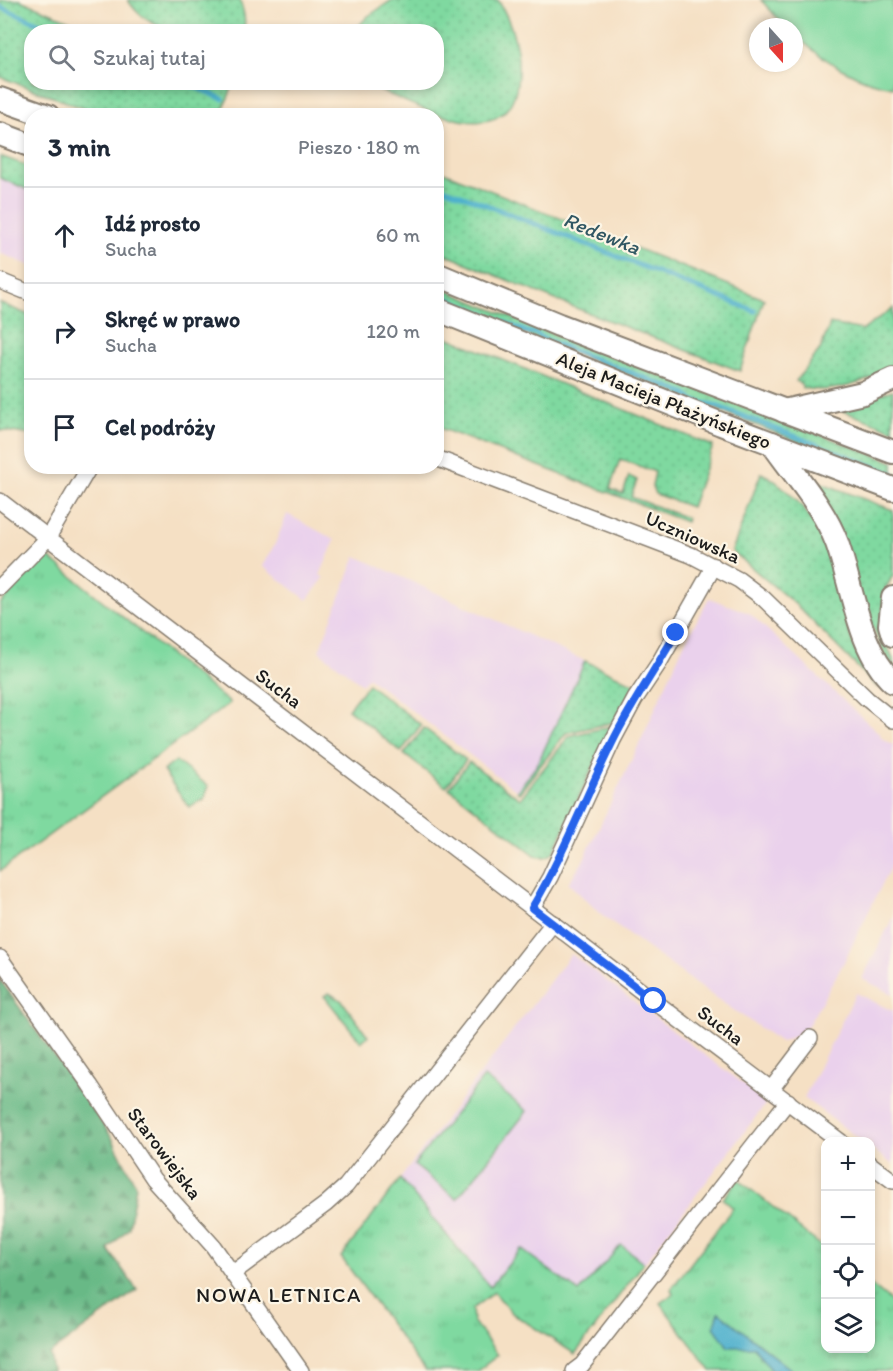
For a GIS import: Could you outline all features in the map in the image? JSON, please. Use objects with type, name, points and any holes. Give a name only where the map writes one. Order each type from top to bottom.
[{"type":"main road","points":[[0,99],[25,108]]},
{"type":"main road","points":[[2,135],[24,143]]},
{"type":"main road","name":"Aleja Macieja Płażyńskiego","points":[[444,277],[559,325],[893,452]]},
{"type":"main road","name":"Aleja Macieja Płażyńskiego","points":[[444,312],[721,424],[893,489]]},
{"type":"main road","points":[[784,411],[863,393],[893,379]]},
{"type":"main road","points":[[772,443],[820,510],[837,542],[871,651],[893,682]]},
{"type":"main road","points":[[893,598],[890,625],[893,635]]},
{"type":"street","points":[[0,281],[24,291]]},
{"type":"street","name":"Uczniowska","points":[[444,461],[680,551],[739,580],[763,598],[867,699],[893,720]]},
{"type":"street","points":[[0,587],[47,539],[85,474]]},
{"type":"street","name":"Sucha","points":[[0,501],[835,1137]]},
{"type":"street","points":[[532,908],[550,877],[613,740],[714,566]]},
{"type":"street","points":[[233,1273],[326,1204],[346,1186],[553,923]]},
{"type":"street","name":"Starowiejska","points":[[0,958],[153,1179],[213,1246],[301,1371]]},
{"type":"street","points":[[771,1088],[810,1038]]},
{"type":"street","points":[[574,1371],[582,1365],[788,1101]]},
{"type":"street","points":[[875,1168],[893,1181]]},
{"type":"shaded area","points":[[0,178],[24,188],[24,263],[0,253]]},
{"type":"shaded area","points":[[287,514],[335,540],[320,575],[324,578],[307,600],[262,566],[275,544]]},
{"type":"shaded area","points":[[356,556],[585,661],[537,765],[517,791],[368,677],[362,684],[319,651]]},
{"type":"shaded area","points":[[709,598],[749,613],[881,735],[880,737],[893,745],[893,862],[843,964],[810,1022],[802,1033],[781,1042],[713,996],[601,914],[568,883],[582,863],[684,644]]},
{"type":"shaded area","points":[[893,917],[893,994],[862,979]]},
{"type":"shaded area","points":[[571,954],[767,1102],[575,1354],[513,1314],[400,1179]]},
{"type":"shaded area","points":[[856,993],[893,1011],[893,1165],[875,1151],[875,1137],[857,1137],[804,1098]]},
{"type":"green space","points":[[0,0],[20,0],[79,24],[24,24],[24,86],[0,77]]},
{"type":"green space","points":[[128,0],[240,0],[245,24],[155,24],[138,13]]},
{"type":"green space","points":[[392,0],[498,0],[514,36],[518,55],[518,75],[514,97],[505,111],[493,119],[478,122],[444,116],[444,108],[422,108],[380,90],[444,90],[444,24],[360,24]]},
{"type":"green space","points":[[761,0],[893,0],[893,87],[853,75],[816,52],[803,41],[803,18],[778,18]]},
{"type":"green space","points":[[35,90],[231,90],[224,108],[82,108]]},
{"type":"green space","points":[[0,156],[24,165],[24,188],[0,178]]},
{"type":"green space","points":[[444,172],[764,299],[740,371],[568,305],[444,254]]},
{"type":"green space","points":[[444,289],[607,355],[893,462],[893,479],[503,326],[444,300]]},
{"type":"green space","points":[[0,303],[24,313],[24,434],[0,430]]},
{"type":"green space","points":[[893,308],[893,367],[861,382],[825,390],[802,388],[802,385],[796,381],[821,348],[830,324],[863,330]]},
{"type":"green space","points":[[444,336],[713,446],[691,507],[655,494],[652,486],[655,472],[620,459],[610,489],[623,494],[629,476],[637,480],[631,497],[687,518],[686,522],[444,430]]},
{"type":"green space","points":[[893,390],[893,430],[835,408]]},
{"type":"green space","points":[[761,473],[773,479],[787,491],[804,509],[814,525],[829,560],[852,642],[869,676],[878,688],[796,605],[732,551]]},
{"type":"green space","points":[[806,477],[893,510],[893,575],[884,592],[882,633],[893,660],[893,668],[886,657]]},
{"type":"green space","points":[[48,557],[230,703],[0,871],[0,604],[43,559]]},
{"type":"green space","points":[[585,661],[635,684],[614,722],[566,733],[519,793],[517,791],[537,765]]},
{"type":"green space","points":[[368,684],[421,725],[401,752],[348,709]]},
{"type":"green space","points":[[612,726],[554,851],[548,856],[535,855],[449,788],[469,762],[520,799],[569,736]]},
{"type":"green space","points":[[424,728],[466,760],[446,787],[404,754]]},
{"type":"green space","points":[[176,761],[208,786],[205,798],[189,807],[163,771]]},
{"type":"green space","points":[[0,980],[111,1136],[136,1186],[129,1228],[108,1249],[137,1290],[49,1354],[52,1371],[0,1371]]},
{"type":"green space","points":[[329,993],[342,1001],[368,1036],[361,1042],[324,996]]},
{"type":"green space","points":[[484,1077],[527,1111],[457,1199],[414,1165]]},
{"type":"green space","points":[[400,1179],[490,1287],[521,1249],[579,1292],[621,1245],[644,1263],[575,1354],[513,1314],[494,1292],[472,1309],[473,1321],[498,1355],[477,1371],[425,1371],[341,1257]]},
{"type":"green space","points":[[738,1179],[821,1246],[821,1353],[875,1353],[875,1288],[893,1303],[893,1371],[711,1371],[660,1303],[673,1294],[671,1289],[733,1208],[723,1199]]},
{"type":"water","points":[[719,1312],[793,1371],[772,1371],[754,1347],[728,1347],[714,1327]]},
{"type":"waterway","name":"Redewka","points":[[0,7],[40,24]]},
{"type":"waterway","name":"Redewka","points":[[202,90],[223,99]]},
{"type":"waterway","name":"Redewka","points":[[444,188],[755,311]]},
{"type":"waterway","points":[[444,297],[574,351],[682,392],[694,401],[714,405],[893,474]]},
{"type":"district","name":"NOWA LETNICA","points":[[279,1294]]},
{"type":"route","points":[[654,1001],[532,908],[550,877],[613,740],[635,699],[676,633]]}]
